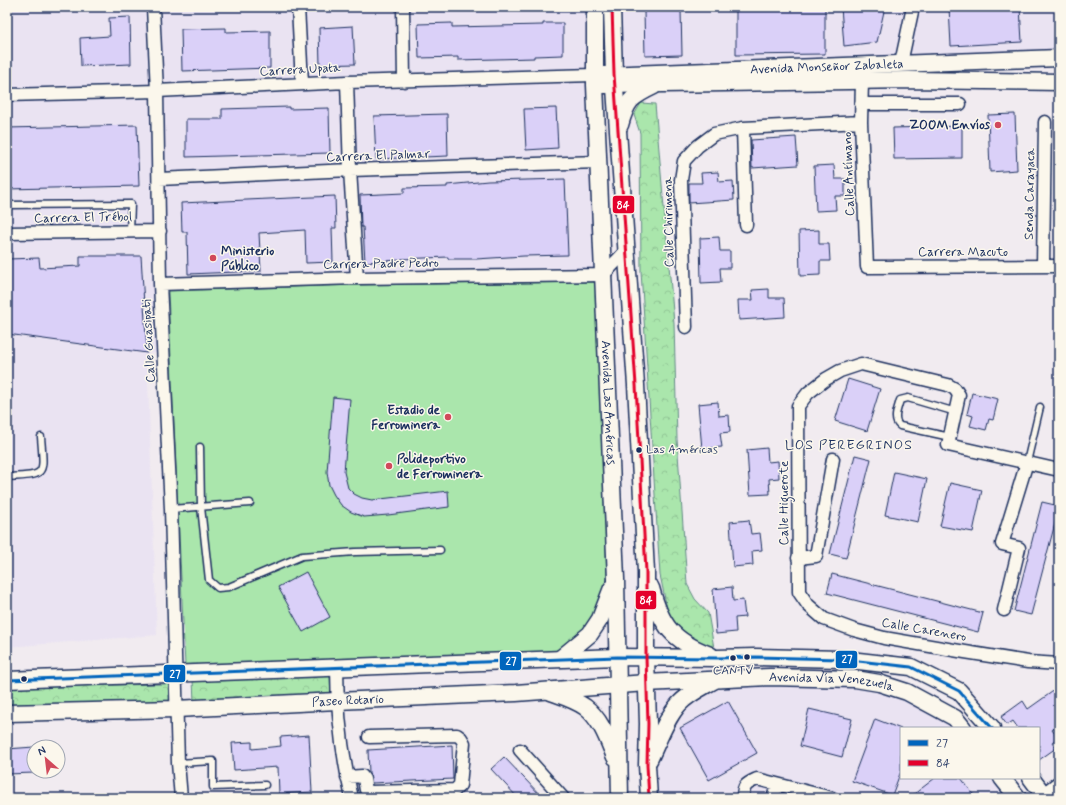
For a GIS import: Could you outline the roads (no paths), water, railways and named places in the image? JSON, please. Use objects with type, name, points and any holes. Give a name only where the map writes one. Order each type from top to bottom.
[{"type":"street","name":"Calle Guasipati","points":[[153,7],[157,92],[160,284],[171,509],[176,709],[181,798]]},
{"type":"street","points":[[298,7],[302,84]]},
{"type":"street","points":[[403,7],[404,81]]},
{"type":"street","name":"Avenida Las Américas","points":[[595,7],[595,80],[616,579],[616,657],[620,798]]},
{"type":"street","name":"Avenida Las Américas","points":[[612,7],[614,79],[637,393],[646,572],[646,683],[648,724],[647,765],[649,798]]},
{"type":"street","points":[[900,63],[913,7]]},
{"type":"street","name":"Avenida Monseñor Zabaleta","points":[[595,80],[900,63],[1059,58]]},
{"type":"street","name":"Avenida Monseñor Zabaleta","points":[[614,79],[658,84],[909,80],[1059,82]]},
{"type":"street","name":"Carrera Upata","points":[[7,95],[157,92],[347,82],[595,80]]},
{"type":"street","name":"Calle Antímano","points":[[862,81],[861,122],[868,267]]},
{"type":"street","points":[[347,82],[350,170],[357,278]]},
{"type":"street","points":[[618,132],[625,109],[629,102],[639,94],[658,84]]},
{"type":"street","points":[[861,104],[960,104]]},
{"type":"street","name":"Calle Chirimena","points":[[686,327],[681,180],[684,161],[698,146],[714,134],[743,128],[861,122]]},
{"type":"street","name":"Senda Carayaca","points":[[1043,266],[1045,122]]},
{"type":"street","points":[[743,128],[746,225]]},
{"type":"street","name":"Carrera El Palmar","points":[[159,179],[350,170],[599,162]]},
{"type":"street","name":"Carrera El Trébol","points":[[7,233],[160,230]]},
{"type":"street","points":[[603,275],[626,251]]},
{"type":"street","name":"Carrera Macuto","points":[[868,267],[1059,266]]},
{"type":"street","name":"Carrera Padre Pedro","points":[[160,284],[357,278],[603,275]]},
{"type":"street","name":"Calle Higuerote","points":[[799,592],[798,406],[808,393],[826,379],[861,364],[948,385],[955,389],[959,395],[956,412]]},
{"type":"street","points":[[956,412],[948,445],[1059,470]]},
{"type":"street","points":[[798,558],[816,556],[832,459]]},
{"type":"street","points":[[1004,610],[1020,548],[1002,544],[1027,462]]},
{"type":"street","points":[[646,572],[658,610],[665,625],[675,636],[687,644],[697,650],[717,658]]},
{"type":"street","points":[[561,658],[590,634],[600,619],[616,579]]},
{"type":"street","name":"Calle Carenero","points":[[799,592],[808,605],[824,619],[854,630],[884,638],[965,652],[1028,662],[1059,664]]},
{"type":"street","points":[[7,680],[616,657]]},
{"type":"street","name":"Avenida Vía Venezuela","points":[[616,657],[755,657],[841,660],[911,668],[958,691],[991,727]]},
{"type":"street","points":[[337,667],[337,701],[347,777],[352,798]]},
{"type":"street","name":"Avenida Vía Venezuela","points":[[617,686],[646,683],[770,677],[855,679],[879,683],[907,692],[955,718],[962,727]]},
{"type":"street","points":[[647,765],[669,718],[679,704],[689,695],[715,680]]},
{"type":"street","name":"Paseo Rotario","points":[[7,713],[176,709],[617,686]]},
{"type":"street","points":[[546,690],[569,699],[585,708],[600,723],[619,768]]},
{"type":"street","points":[[347,777],[362,776],[366,790],[370,792],[455,790],[460,785],[464,743],[457,735],[369,737]]},
{"type":"street","points":[[520,750],[563,798]]},
{"type":"street","points":[[743,798],[743,790],[747,783],[757,779],[832,798]]},
{"type":"street","points":[[1003,779],[1018,798]]},
{"type":"street","points":[[1032,779],[1042,797],[1059,782]]},
{"type":"street","points":[[774,798],[776,784]]},
{"type":"lane","points":[[7,205],[131,204],[130,231]]},
{"type":"lane","points":[[950,438],[900,426],[896,424],[895,420],[900,400],[905,398],[956,412]]},
{"type":"lane","points":[[1027,462],[1040,407]]},
{"type":"lane","points":[[7,477],[34,476],[41,471],[43,464],[41,437]]},
{"type":"lane","points":[[200,447],[201,507],[208,580],[218,588],[229,587],[302,556],[355,552],[440,550]]},
{"type":"lane","points":[[171,509],[250,503]]},
{"type":"lane","points":[[178,763],[213,761],[213,787],[265,785]]},
{"type":"place","name":"ZOOM Envíos","points":[[998,125]]},
{"type":"place","name":"Ministerio Público","points":[[213,258]]},
{"type":"place","name":"Estadio de Ferrominera","points":[[448,417]]},
{"type":"place","name":"Las Américas","points":[[639,450]]},
{"type":"place","name":"Polideportivo de Ferrominera","points":[[389,466]]},
{"type":"place","name":"CANTV","points":[[733,658]]},
{"type":"district","name":"LOS PEREGRINOS","points":[[849,445]]}]
